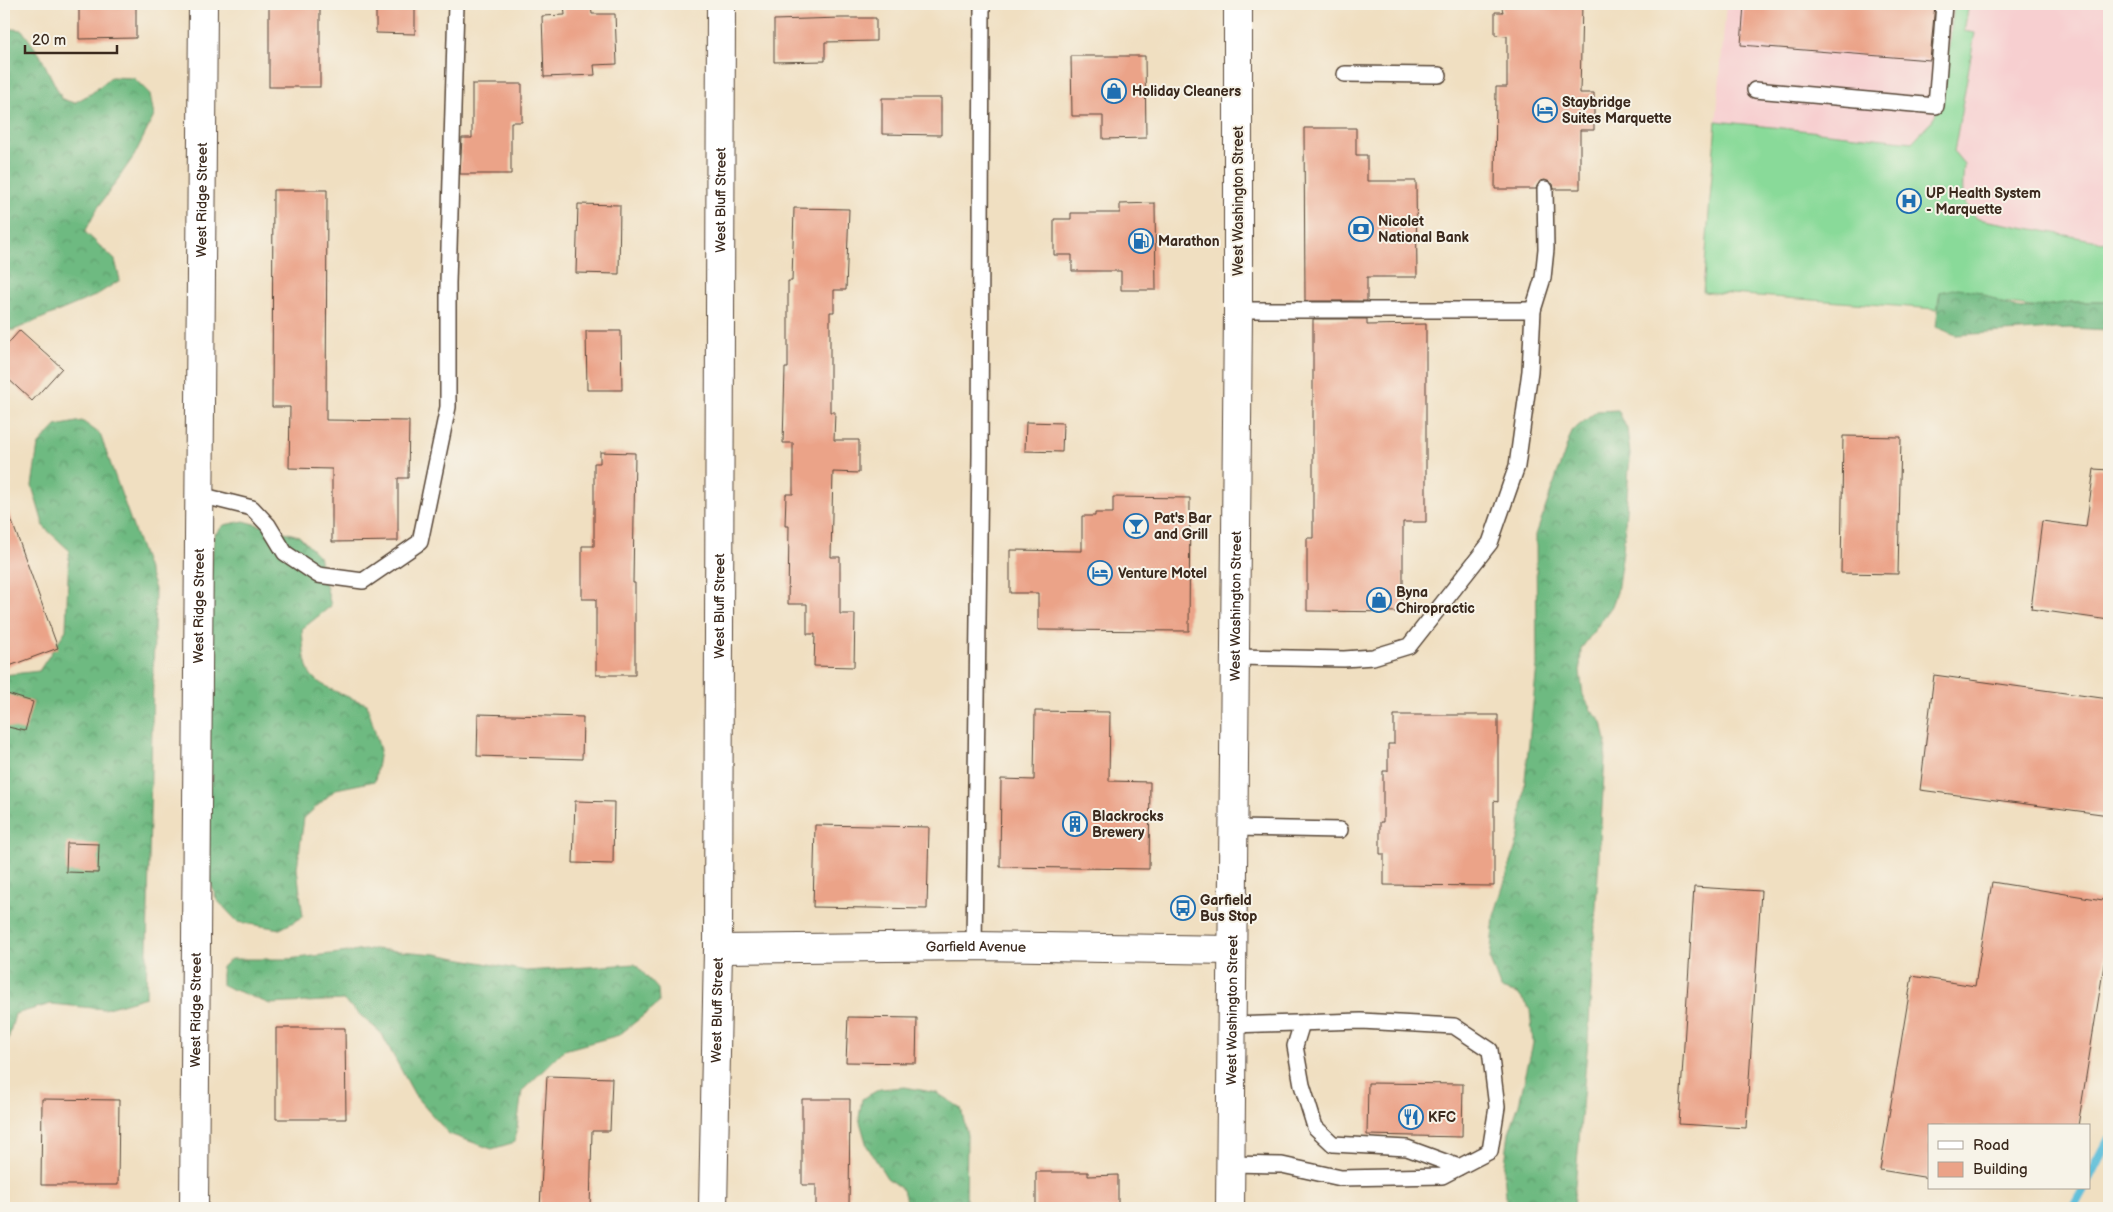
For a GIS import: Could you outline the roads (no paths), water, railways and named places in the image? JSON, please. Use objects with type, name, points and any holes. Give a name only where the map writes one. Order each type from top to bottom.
[{"type":"street","name":"West Ridge Street","points":[[194,1208],[203,4]]},
{"type":"street","name":"West Bluff Street","points":[[713,1208],[718,949],[721,4]]},
{"type":"street","name":"West Washington Street","points":[[1230,1208],[1238,310],[1238,4]]},
{"type":"street","name":"Garfield Avenue","points":[[718,949],[974,946],[1232,950]]},
{"type":"lane","points":[[200,495],[252,508],[268,525],[285,553],[318,575],[364,581],[420,542],[448,407],[448,283],[456,4]]},
{"type":"lane","points":[[974,946],[980,445],[982,4]]},
{"type":"lane","points":[[1755,90],[1936,106],[1944,4]]},
{"type":"lane","points":[[1345,74],[1438,75]]},
{"type":"lane","points":[[1234,657],[1344,659],[1373,657],[1409,646],[1490,543],[1517,466],[1530,371],[1533,310],[1544,269],[1546,189]]},
{"type":"lane","points":[[1238,310],[1533,310]]},
{"type":"lane","points":[[1233,828],[1340,830]]},
{"type":"lane","points":[[1230,1164],[1282,1165],[1341,1178],[1442,1176],[1490,1151],[1497,1107],[1490,1050],[1454,1026],[1361,1020],[1232,1025]]},
{"type":"lane","points":[[1302,1023],[1295,1046],[1302,1085],[1315,1127],[1333,1144],[1407,1148],[1459,1167]]},
{"type":"waterway","points":[[2090,1176],[2109,1139]]},
{"type":"waterway","points":[[2073,1208],[2083,1190]]},
{"type":"place","name":"Holiday Cleaners","points":[[1114,91]]},
{"type":"place","name":"Staybridge Suites Marquette","points":[[1545,110]]},
{"type":"place","name":"UP Health System - Marquette","points":[[1909,201]]},
{"type":"place","name":"Nicolet National Bank","points":[[1361,229]]},
{"type":"place","name":"Marathon","points":[[1141,241]]},
{"type":"place","name":"Pat's Bar and Grill","points":[[1136,526]]},
{"type":"place","name":"Venture Motel","points":[[1100,573]]},
{"type":"place","name":"Byna Chiropractic","points":[[1379,600]]},
{"type":"place","name":"Blackrocks Brewery","points":[[1075,824]]},
{"type":"place","name":"Garfield Bus Stop","points":[[1183,908]]},
{"type":"place","name":"KFC","points":[[1411,1117]]}]
